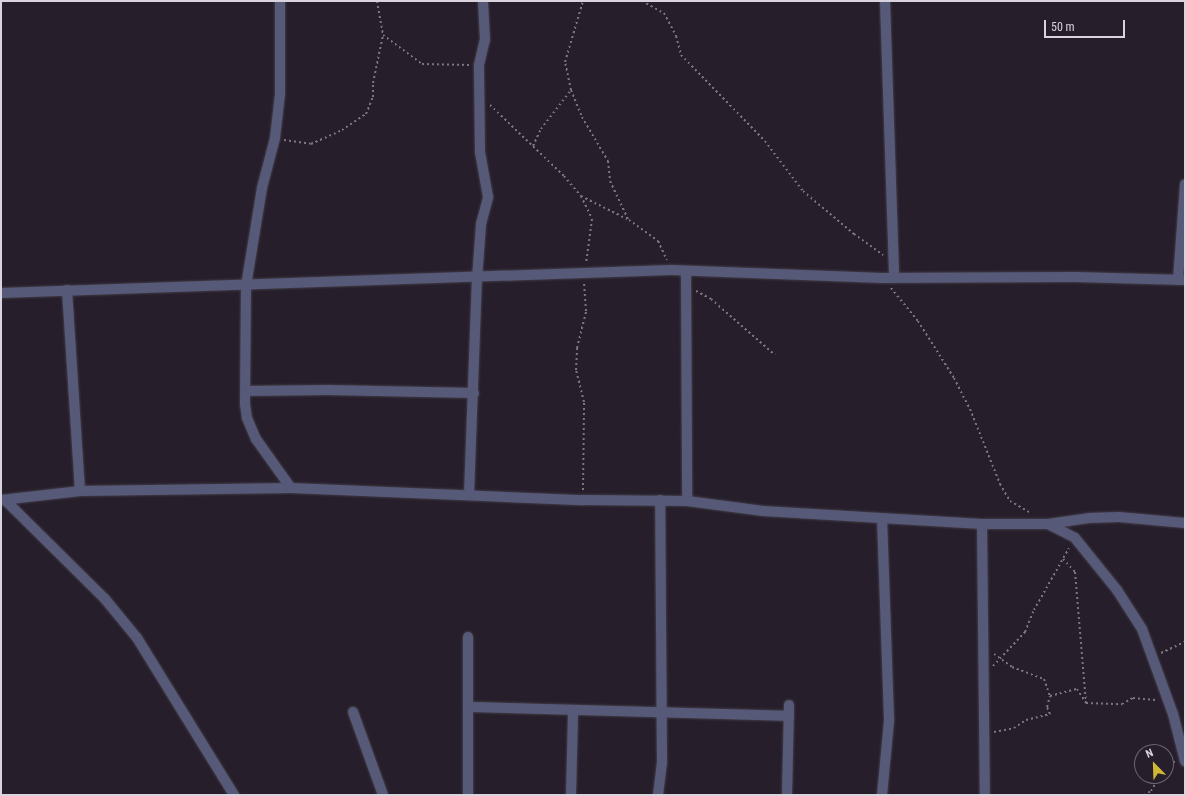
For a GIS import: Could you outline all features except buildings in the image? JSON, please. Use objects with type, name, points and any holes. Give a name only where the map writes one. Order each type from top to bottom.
[{"type":"street","points":[[280,1],[280,94],[275,138],[262,188],[246,286],[246,392],[247,418],[256,439],[291,488]]},
{"type":"street","points":[[469,495],[474,393],[477,279],[481,224],[488,197],[480,152],[479,65],[485,40],[483,1]]},
{"type":"street","points":[[885,1],[894,278]]},
{"type":"street","points":[[1,293],[477,279],[672,270],[686,272],[882,278],[1075,277],[1182,280],[1185,184]]},
{"type":"street","points":[[686,272],[687,501]]},
{"type":"street","points":[[67,290],[80,491]]},
{"type":"street","points":[[246,392],[328,390],[474,393]]},
{"type":"street","points":[[4,501],[80,491],[291,488],[584,500],[687,501],[763,511],[982,524],[1048,524],[1089,518],[1119,517],[1185,523]]},
{"type":"street","points":[[658,795],[662,762],[660,500]]},
{"type":"street","points":[[4,501],[105,599],[137,638],[234,795]]},
{"type":"street","points":[[882,518],[889,721],[882,795]]},
{"type":"street","points":[[982,524],[985,795]]},
{"type":"street","points":[[1048,524],[1075,538],[1117,590],[1142,629],[1168,700],[1185,761]]},
{"type":"street","points":[[468,637],[468,795]]},
{"type":"street","points":[[787,795],[789,704]]},
{"type":"street","points":[[468,707],[662,714],[789,716]]},
{"type":"street","points":[[571,795],[572,710]]},
{"type":"street","points":[[353,712],[383,795]]},
{"type":"path","points":[[275,138],[311,144],[342,130],[366,114],[373,97],[373,83],[383,35],[378,1]]},
{"type":"path","points":[[583,1],[566,62],[571,90],[582,117],[608,161],[610,182],[629,220]]},
{"type":"path","points":[[642,1],[664,14],[676,36],[681,55],[765,141],[803,191],[854,234],[893,263]]},
{"type":"path","points":[[383,35],[422,64],[479,65]]},
{"type":"path","points":[[533,146],[541,130],[571,90]]},
{"type":"path","points":[[480,95],[533,146],[581,196],[592,220],[590,246],[584,274],[586,311],[577,348],[576,370],[584,402],[584,500]]},
{"type":"path","points":[[581,196],[629,220],[658,241],[672,270]]},
{"type":"path","points":[[882,278],[918,321],[954,378],[970,409],[1000,484],[1010,501],[1048,524]]},
{"type":"path","points":[[686,286],[710,299],[775,355]]},
{"type":"path","points":[[983,687],[993,666],[1025,632],[1063,558],[1075,538]]},
{"type":"path","points":[[1063,558],[1075,572],[1086,703]]},
{"type":"path","points":[[1153,658],[1185,642]]},
{"type":"path","points":[[983,651],[1000,659],[1012,667],[1044,679],[1050,696],[1047,707],[1050,714],[1026,720],[1014,728],[984,732]]},
{"type":"path","points":[[1050,696],[1077,689],[1086,703]]},
{"type":"path","points":[[1086,703],[1122,704],[1133,698],[1168,700]]},
{"type":"path","points":[[1144,795],[1151,791],[1155,784]]}]
